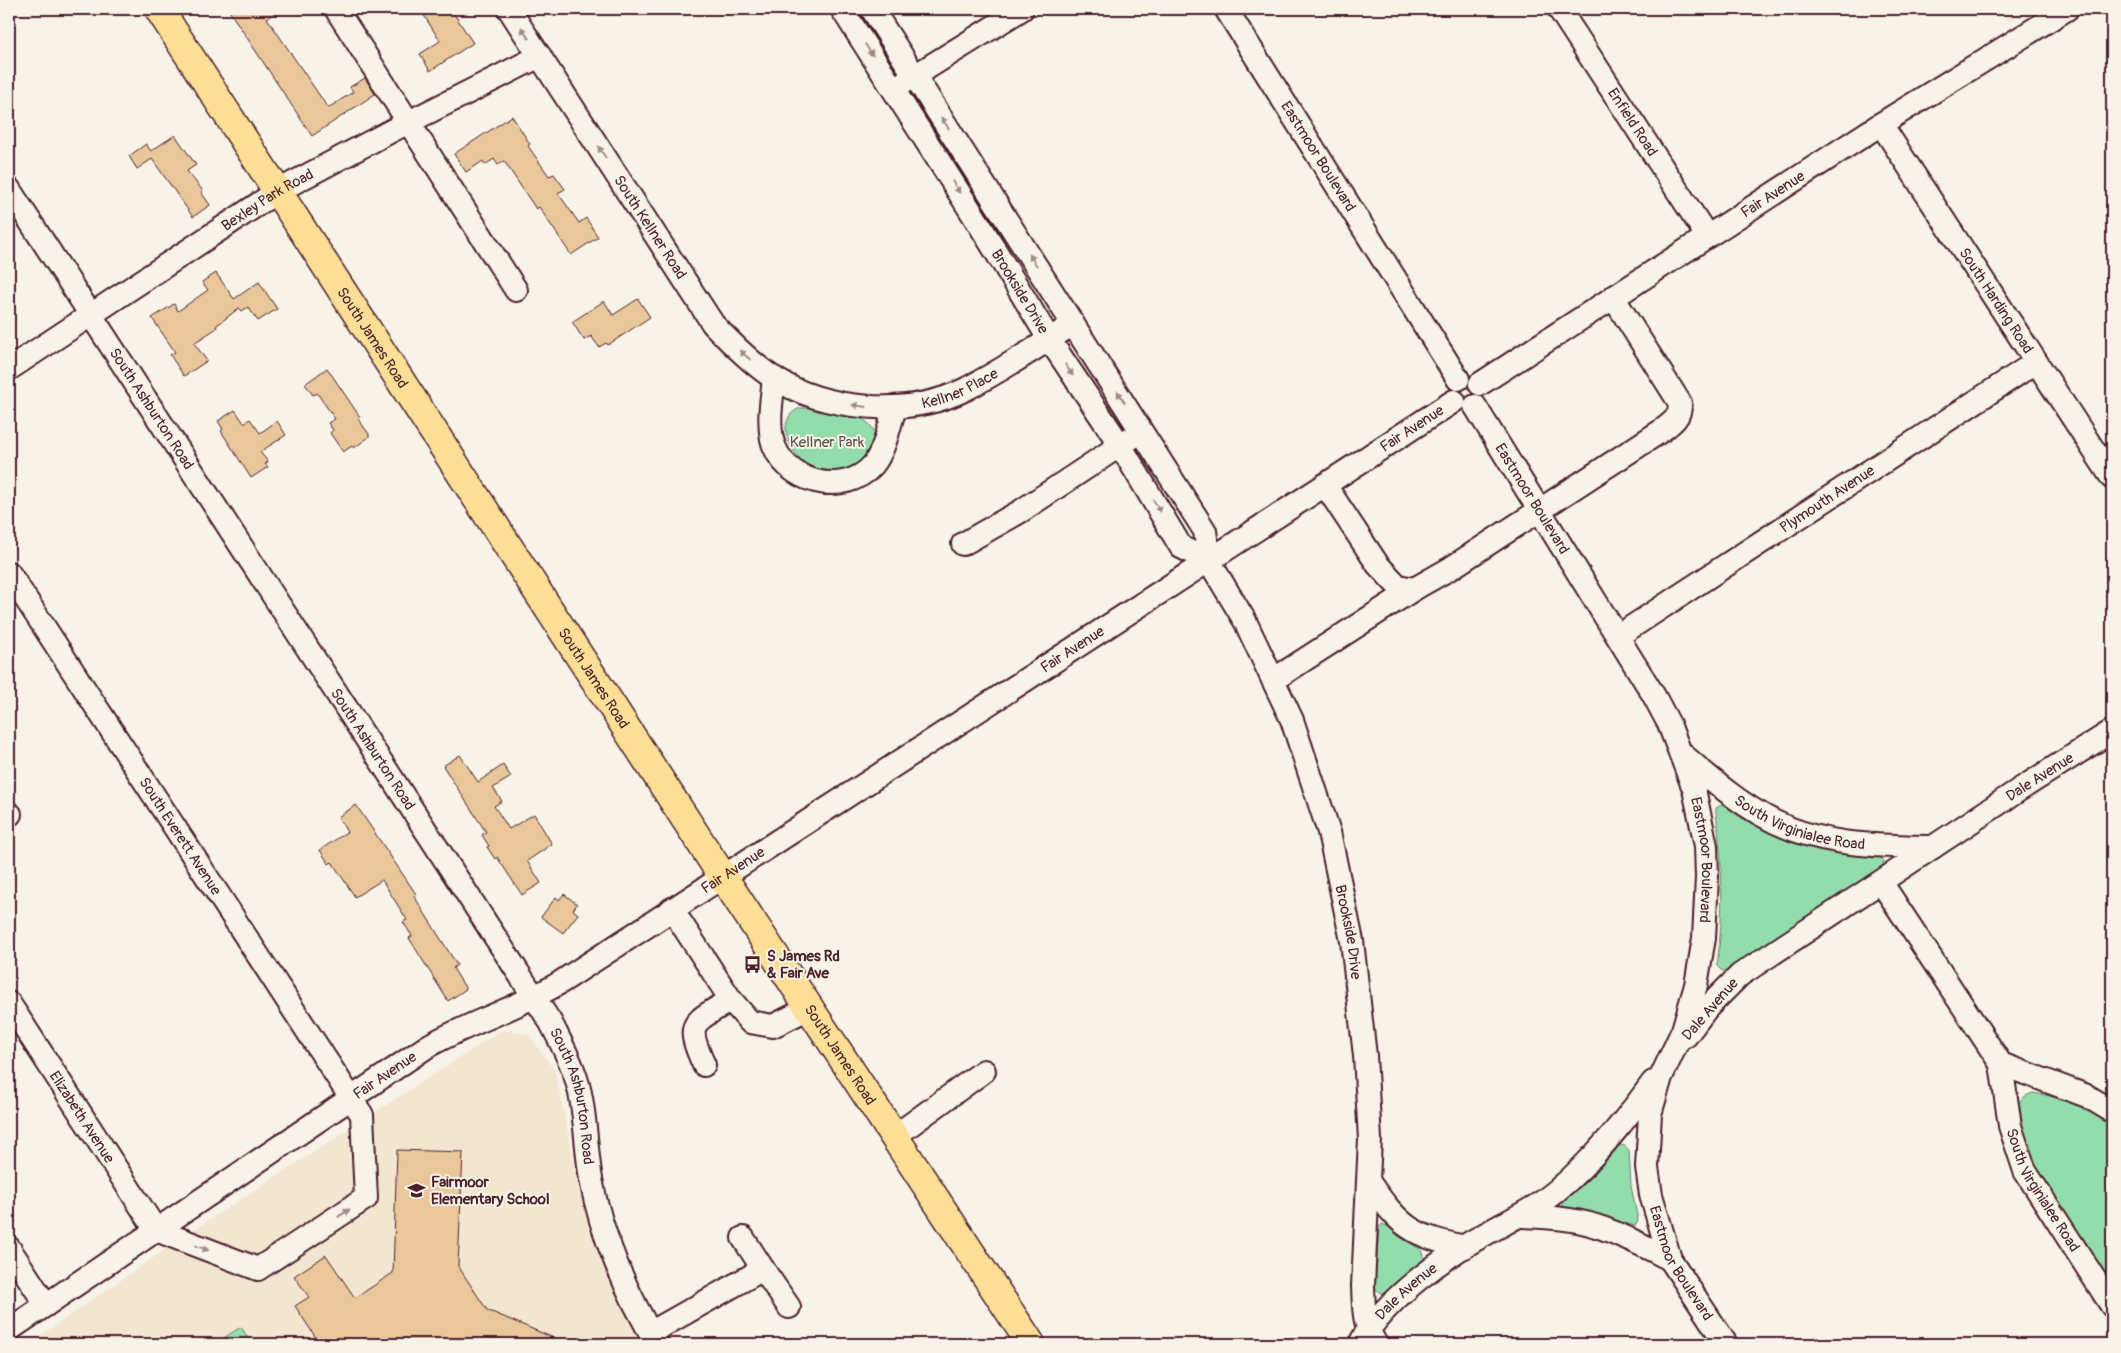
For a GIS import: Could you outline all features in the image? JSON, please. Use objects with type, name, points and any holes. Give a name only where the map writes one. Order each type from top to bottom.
[{"type":"main road","name":"South James Road","points":[[159,9],[723,877],[811,1007],[1032,1344]]},
{"type":"street","points":[[336,9],[516,290]]},
{"type":"street","name":"South Kellner Road","points":[[509,9],[713,324],[751,361],[774,378],[798,390],[834,402]]},
{"type":"street","name":"Brookside Drive","points":[[842,9],[981,227],[1049,340],[1120,445],[1181,546],[1209,561]]},
{"type":"street","name":"Brookside Drive","points":[[872,9],[1205,531],[1209,561],[1245,621],[1292,720],[1329,832],[1352,941],[1365,1056],[1370,1139],[1363,1286],[1368,1340]]},
{"type":"street","points":[[894,89],[1022,9]]},
{"type":"street","name":"Eastmoor Boulevard","points":[[1226,9],[1618,636],[1669,724],[1683,755],[1701,814],[1706,846],[1707,877],[1704,938],[1696,985],[1683,1030],[1661,1077],[1650,1114],[1648,1167],[1651,1195],[1670,1259],[1726,1344]]},
{"type":"street","name":"Enfield Road","points":[[1559,9],[1707,236]]},
{"type":"street","name":"Fair Avenue","points":[[9,1330],[352,1100],[428,1046],[457,1030],[535,998],[1707,236],[1881,124],[2067,9]]},
{"type":"street","name":"Bexley Park Road","points":[[9,369],[278,191],[540,56]]},
{"type":"street","name":"South Harding Road","points":[[1881,124],[2112,478]]},
{"type":"street","name":"South Ashburton Road","points":[[9,189],[551,1023],[568,1058],[580,1092],[591,1181],[608,1242],[634,1301],[654,1339]]},
{"type":"street","points":[[981,227],[1003,214]]},
{"type":"street","points":[[1273,680],[1673,422],[1681,412],[1680,403],[1613,297]]},
{"type":"street","name":"Kellner Place","points":[[834,402],[872,408],[895,408],[938,399],[965,390],[1073,324]]},
{"type":"street","name":"Plymouth Avenue","points":[[1618,636],[2036,362]]},
{"type":"street","points":[[774,378],[770,423],[772,441],[780,455],[796,474],[824,484],[849,480],[873,465],[887,436],[895,408]]},
{"type":"street","points":[[963,544],[1021,511],[1142,431]]},
{"type":"street","points":[[1325,485],[1378,565],[1398,586],[1414,590]]},
{"type":"street","name":"South Everett Avenue","points":[[9,573],[362,1115],[366,1198],[258,1269],[156,1230]]},
{"type":"street","name":"Dale Avenue","points":[[1368,1340],[1409,1287],[1445,1259],[1487,1232],[1520,1216],[1543,1201],[1573,1176],[1636,1106],[1707,1008],[1740,975],[1933,848],[2102,743],[2112,731]]},
{"type":"street","name":"South Virginialee Road","points":[[1683,755],[1738,800],[1762,816],[1812,837],[1838,842],[1933,848]]},
{"type":"street","name":"South Virginialee Road","points":[[1881,882],[2001,1064],[2010,1126],[2025,1171],[2112,1306]]},
{"type":"street","points":[[672,909],[731,1000],[750,1022],[773,1026],[811,1007]]},
{"type":"street","points":[[704,1065],[694,1044],[692,1032],[697,1021],[731,1000]]},
{"type":"street","name":"Elizabeth Avenue","points":[[9,1003],[156,1230]]},
{"type":"street","points":[[2001,1064],[2087,1096],[2112,1111]]},
{"type":"street","points":[[895,1136],[984,1071]]},
{"type":"street","points":[[1369,1182],[1390,1212],[1412,1230],[1432,1240],[1465,1247]]},
{"type":"street","points":[[1520,1216],[1554,1218],[1596,1226],[1637,1242],[1670,1259]]},
{"type":"street","points":[[743,1238],[790,1307]]},
{"type":"street","points":[[9,1248],[46,1305]]},
{"type":"street","points":[[654,1339],[763,1269]]},
{"type":"shaded area","points":[[2000,9],[2028,9],[2008,21]]},
{"type":"shaded area","name":"Fairmoor Elementary School","points":[[502,1030],[528,1034],[555,1071],[589,1231],[628,1317],[643,1344],[28,1344],[198,1227]]},
{"type":"green space","name":"Kellner Park","points":[[801,408],[811,408],[862,419],[872,428],[875,439],[871,450],[862,460],[850,467],[835,471],[819,469],[803,461],[792,448],[786,432],[786,424],[789,417],[794,411]]},
{"type":"green space","points":[[1723,804],[1806,845],[1835,852],[1875,855],[1884,861],[1883,867],[1730,971],[1722,971],[1717,966],[1722,889],[1716,808]]},
{"type":"green space","points":[[2032,1093],[2074,1103],[2103,1118],[2112,1125],[2112,1286],[2037,1172],[2027,1151],[2017,1109],[2020,1101]]},
{"type":"green space","points":[[1619,1145],[1625,1146],[1629,1150],[1631,1186],[1638,1220],[1635,1226],[1598,1215],[1567,1209],[1562,1205],[1564,1199],[1592,1176]]},
{"type":"green space","points":[[1382,1224],[1422,1250],[1424,1256],[1423,1262],[1412,1268],[1388,1293],[1380,1292],[1375,1287],[1379,1227]]},
{"type":"green space","points":[[241,1327],[252,1344],[214,1344]]},
{"type":"building","points":[[228,9],[281,9],[267,18],[328,108],[353,92],[350,87],[365,78],[375,94],[312,136]]},
{"type":"building","points":[[420,9],[451,9],[473,43],[430,71],[420,54],[440,41]]},
{"type":"building","points":[[512,116],[530,144],[528,146],[549,176],[554,174],[565,189],[558,193],[579,223],[586,218],[598,237],[571,255],[539,207],[536,209],[504,161],[498,165],[494,159],[485,165],[483,161],[466,172],[454,154]]},
{"type":"building","points":[[175,135],[196,165],[187,171],[203,191],[201,192],[210,205],[193,217],[152,159],[137,169],[129,156],[146,144],[151,151]]},
{"type":"building","points":[[216,273],[234,299],[259,282],[277,309],[258,321],[248,307],[242,311],[239,308],[216,326],[217,328],[194,343],[207,361],[184,376],[170,355],[175,352],[152,318],[174,304],[178,311],[208,290],[202,282]]},
{"type":"building","points":[[638,299],[650,317],[608,345],[606,343],[599,347],[591,336],[584,340],[572,322],[604,301],[613,315]]},
{"type":"building","points":[[327,368],[360,417],[358,419],[369,434],[369,437],[354,448],[352,446],[343,452],[330,433],[333,430],[328,423],[335,419],[317,393],[313,395],[305,384]]},
{"type":"building","points":[[235,410],[244,423],[250,419],[260,433],[277,421],[286,435],[260,452],[268,462],[265,464],[268,467],[251,478],[221,431],[223,429],[218,421]]},
{"type":"building","points":[[460,755],[478,782],[503,765],[511,777],[493,788],[502,801],[494,806],[509,829],[534,814],[552,844],[527,861],[541,883],[522,895],[497,857],[495,859],[487,847],[489,846],[482,835],[486,832],[443,766]]},
{"type":"building","points":[[356,805],[416,894],[414,896],[457,965],[453,968],[466,989],[448,1001],[409,938],[412,936],[403,922],[407,920],[382,880],[355,897],[332,862],[329,864],[320,850],[347,832],[338,817]]},
{"type":"building","points":[[564,894],[577,904],[573,910],[578,914],[563,933],[541,917],[556,897],[559,900]]},
{"type":"building","points":[[397,1150],[463,1152],[458,1266],[487,1310],[568,1344],[320,1344],[295,1306],[309,1297],[294,1276],[326,1255],[355,1298],[393,1273]]},
{"type":"place","name":"S James Rd & Fair Ave","points":[[753,965]]},
{"type":"place","name":"Fairmoor Elementary School","points":[[417,1191]]}]
